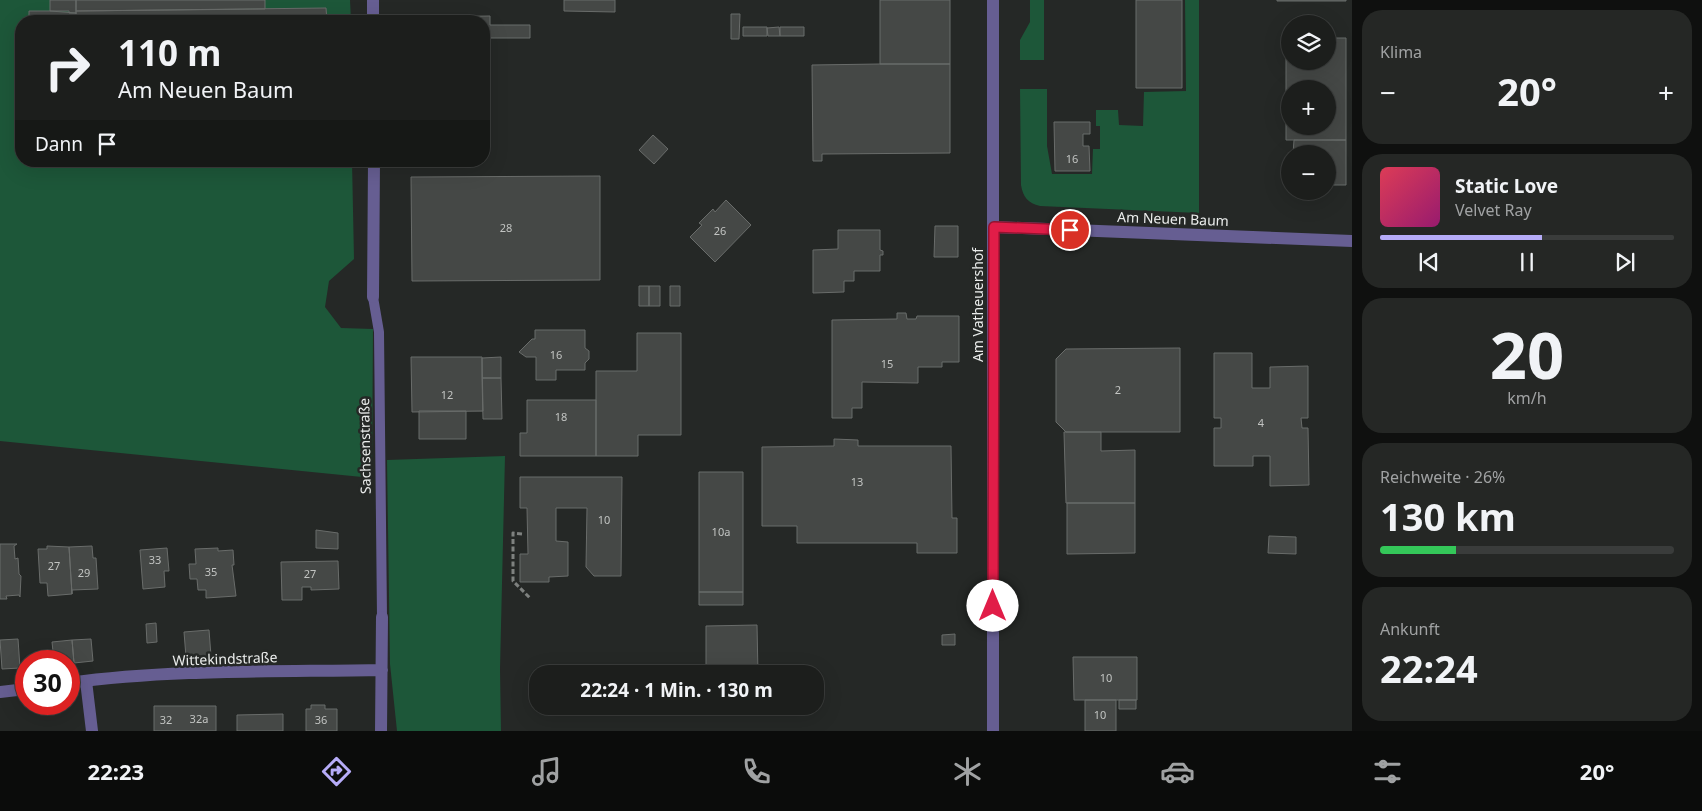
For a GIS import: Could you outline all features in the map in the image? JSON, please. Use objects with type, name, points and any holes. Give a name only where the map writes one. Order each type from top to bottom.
[{"type":"street","points":[[373,0],[373,15]]},
{"type":"street","name":"Am Vatheuershof","points":[[993,0],[993,731]]},
{"type":"street","name":"Sachsenstraße","points":[[373,297],[374,167]]},
{"type":"street","name":"Am Neuen Baum","points":[[994,227],[1352,241]]},
{"type":"street","name":"Sachsenstraße","points":[[382,617],[382,731]]},
{"type":"street","name":"Wittekindstraße","points":[[80,682],[230,673],[382,670]]},
{"type":"street","points":[[86,681],[92,731]]},
{"type":"street","points":[[0,692],[15,690]]},
{"type":"lane","name":"Sachsenstraße","points":[[373,297],[379,332],[382,617]]},
{"type":"path","points":[[522,534],[513,534],[513,581],[531,598]]},
{"type":"green space","points":[[0,0],[350,0],[351,15],[15,15],[15,167],[352,167],[354,259],[329,281],[325,307],[341,328],[373,329],[372,478],[0,441]]},
{"type":"green space","points":[[1030,0],[1044,0],[1044,60],[1020,60],[1020,40],[1030,22]]},
{"type":"green space","points":[[1185,0],[1199,0],[1199,213],[1040,206],[1029,201],[1023,193],[1021,185],[1020,89],[1047,89],[1047,146],[1052,174],[1092,174],[1093,149],[1100,149],[1100,126],[1096,126],[1096,110],[1118,110],[1119,125],[1143,126],[1144,92],[1186,91]]},
{"type":"green space","points":[[505,456],[500,669],[501,731],[397,731],[390,664],[387,460]]},
{"type":"building","points":[[50,0],[76,0],[76,13],[50,11]]},
{"type":"building","points":[[76,0],[265,0],[265,9],[76,11]]},
{"type":"building","points":[[564,0],[615,0],[615,12],[564,11]]},
{"type":"building","points":[[880,0],[950,0],[950,64],[880,64]]},
{"type":"building","points":[[1136,0],[1182,0],[1182,88],[1136,88]]},
{"type":"building","points":[[1346,0],[1346,1],[1277,1]]},
{"type":"building","points":[[326,8],[327,15],[76,15],[76,11]]},
{"type":"building","points":[[29,11],[69,11],[69,13],[76,13],[76,15],[29,15]]},
{"type":"building","points":[[731,14],[740,14],[739,39],[731,39]]},
{"type":"building","points":[[490,25],[530,25],[530,38],[490,38]]},
{"type":"building","points":[[743,27],[767,27],[767,36],[743,36]]},
{"type":"building","points":[[779,27],[780,36],[768,36],[767,28]]},
{"type":"building","points":[[780,27],[804,27],[804,36],[780,36]]},
{"type":"building","points":[[1336,38],[1346,38],[1346,140],[1286,140],[1286,135],[1336,135],[1336,80],[1286,80],[1286,70],[1336,70]]},
{"type":"building","points":[[950,64],[950,153],[822,154],[822,161],[813,161],[812,65]]},
{"type":"building","points":[[1054,122],[1090,122],[1090,134],[1083,134],[1083,146],[1089,146],[1090,171],[1055,171]]},
{"type":"building","points":[[653,135],[668,149],[654,164],[639,150]]},
{"type":"building","points":[[1294,140],[1346,140],[1346,185],[1336,185],[1336,145],[1294,145]]},
{"type":"building","points":[[600,176],[600,280],[412,281],[411,177]]},
{"type":"building","points":[[726,200],[751,225],[715,262],[690,237],[702,225],[699,223],[713,209],[715,212]]},
{"type":"building","points":[[935,226],[958,226],[958,257],[934,257]]},
{"type":"building","points":[[838,230],[880,230],[880,250],[883,251],[883,255],[880,255],[880,271],[854,271],[854,281],[844,281],[844,292],[813,293],[813,250],[838,249]]},
{"type":"building","points":[[639,286],[649,286],[649,306],[639,306]]},
{"type":"building","points":[[649,286],[660,286],[660,306],[649,306]]},
{"type":"building","points":[[670,286],[680,286],[680,306],[670,306]]},
{"type":"building","points":[[897,313],[906,313],[907,319],[916,319],[917,316],[959,316],[959,362],[942,362],[942,367],[918,367],[918,383],[862,382],[862,408],[852,408],[852,418],[832,418],[832,320],[897,319]]},
{"type":"building","points":[[535,330],[585,330],[585,348],[589,351],[589,359],[585,363],[585,370],[556,370],[556,380],[536,380],[536,357],[526,357],[519,352],[532,339],[535,339]]},
{"type":"building","points":[[637,333],[681,333],[681,435],[638,435],[638,456],[596,456],[596,371],[637,371]]},
{"type":"building","points":[[1180,348],[1180,432],[1066,432],[1056,422],[1056,359],[1066,349]]},
{"type":"building","points":[[1214,353],[1252,353],[1252,388],[1270,388],[1270,367],[1308,366],[1308,418],[1301,418],[1302,428],[1308,428],[1309,485],[1270,486],[1270,456],[1253,456],[1253,466],[1214,466],[1214,428],[1221,428],[1221,418],[1214,418]]},
{"type":"building","points":[[411,357],[482,357],[483,411],[412,412]]},
{"type":"building","points":[[501,357],[501,378],[482,378],[482,358]]},
{"type":"building","points":[[482,378],[501,378],[502,419],[483,419]]},
{"type":"building","points":[[527,400],[596,400],[596,456],[520,456],[520,433],[527,433]]},
{"type":"building","points":[[419,411],[466,411],[466,439],[419,439]]},
{"type":"building","points":[[1064,432],[1101,432],[1101,451],[1135,450],[1135,503],[1066,503]]},
{"type":"building","points":[[834,439],[858,440],[858,446],[951,446],[952,518],[957,518],[957,553],[917,553],[917,543],[797,543],[797,526],[762,526],[762,447],[834,446]]},
{"type":"building","points":[[699,472],[743,472],[743,592],[699,592]]},
{"type":"building","points":[[520,477],[622,477],[621,576],[594,576],[586,567],[587,508],[556,508],[556,541],[568,542],[568,576],[549,577],[549,582],[520,582],[520,554],[528,554],[527,508],[520,508]]},
{"type":"building","points":[[1067,503],[1135,503],[1135,553],[1067,554]]},
{"type":"building","points":[[316,530],[338,533],[338,549],[316,548]]},
{"type":"building","points":[[1269,536],[1296,537],[1296,554],[1268,553]]},
{"type":"building","points":[[0,544],[17,544],[14,546],[15,559],[18,558],[19,574],[21,576],[20,597],[19,595],[6,596],[7,599],[0,599]]},
{"type":"building","points":[[47,546],[69,547],[72,594],[48,596],[47,583],[40,583],[38,549],[47,549]]},
{"type":"building","points":[[92,546],[93,558],[96,558],[98,589],[72,590],[72,594],[69,547]]},
{"type":"building","points":[[167,548],[169,571],[164,571],[165,587],[143,589],[140,550]]},
{"type":"building","points":[[218,548],[218,551],[233,550],[234,565],[232,565],[236,596],[206,598],[206,590],[198,590],[197,579],[190,579],[189,564],[196,564],[195,549]]},
{"type":"building","points":[[338,561],[339,589],[311,590],[311,587],[302,587],[302,600],[282,600],[281,562]]},
{"type":"building","points":[[699,592],[743,592],[743,605],[699,605]]},
{"type":"building","points":[[156,623],[157,642],[147,643],[146,624]]},
{"type":"building","points":[[757,625],[758,665],[706,665],[706,626]]},
{"type":"building","points":[[209,630],[211,656],[186,657],[184,632]]},
{"type":"building","points":[[955,634],[955,645],[942,645],[942,635]]},
{"type":"building","points":[[18,639],[19,650],[15,650],[15,668],[2,669],[0,640]]},
{"type":"building","points":[[91,639],[93,661],[80,662],[80,650],[73,650],[72,640]]},
{"type":"building","points":[[72,640],[73,650],[53,650],[52,642]]},
{"type":"building","points":[[1073,657],[1137,657],[1137,700],[1074,700]]},
{"type":"building","points":[[1085,700],[1116,700],[1116,731],[1085,731]]},
{"type":"building","points":[[1119,700],[1136,700],[1136,709],[1119,709]]},
{"type":"building","points":[[311,705],[325,705],[325,709],[337,709],[337,731],[306,731],[306,709],[311,709]]},
{"type":"building","points":[[154,706],[216,706],[216,731],[154,731]]},
{"type":"building","points":[[283,714],[283,731],[237,731],[237,715]]},
{"type":"route","points":[[993,606],[994,227],[1070,230]]}]
